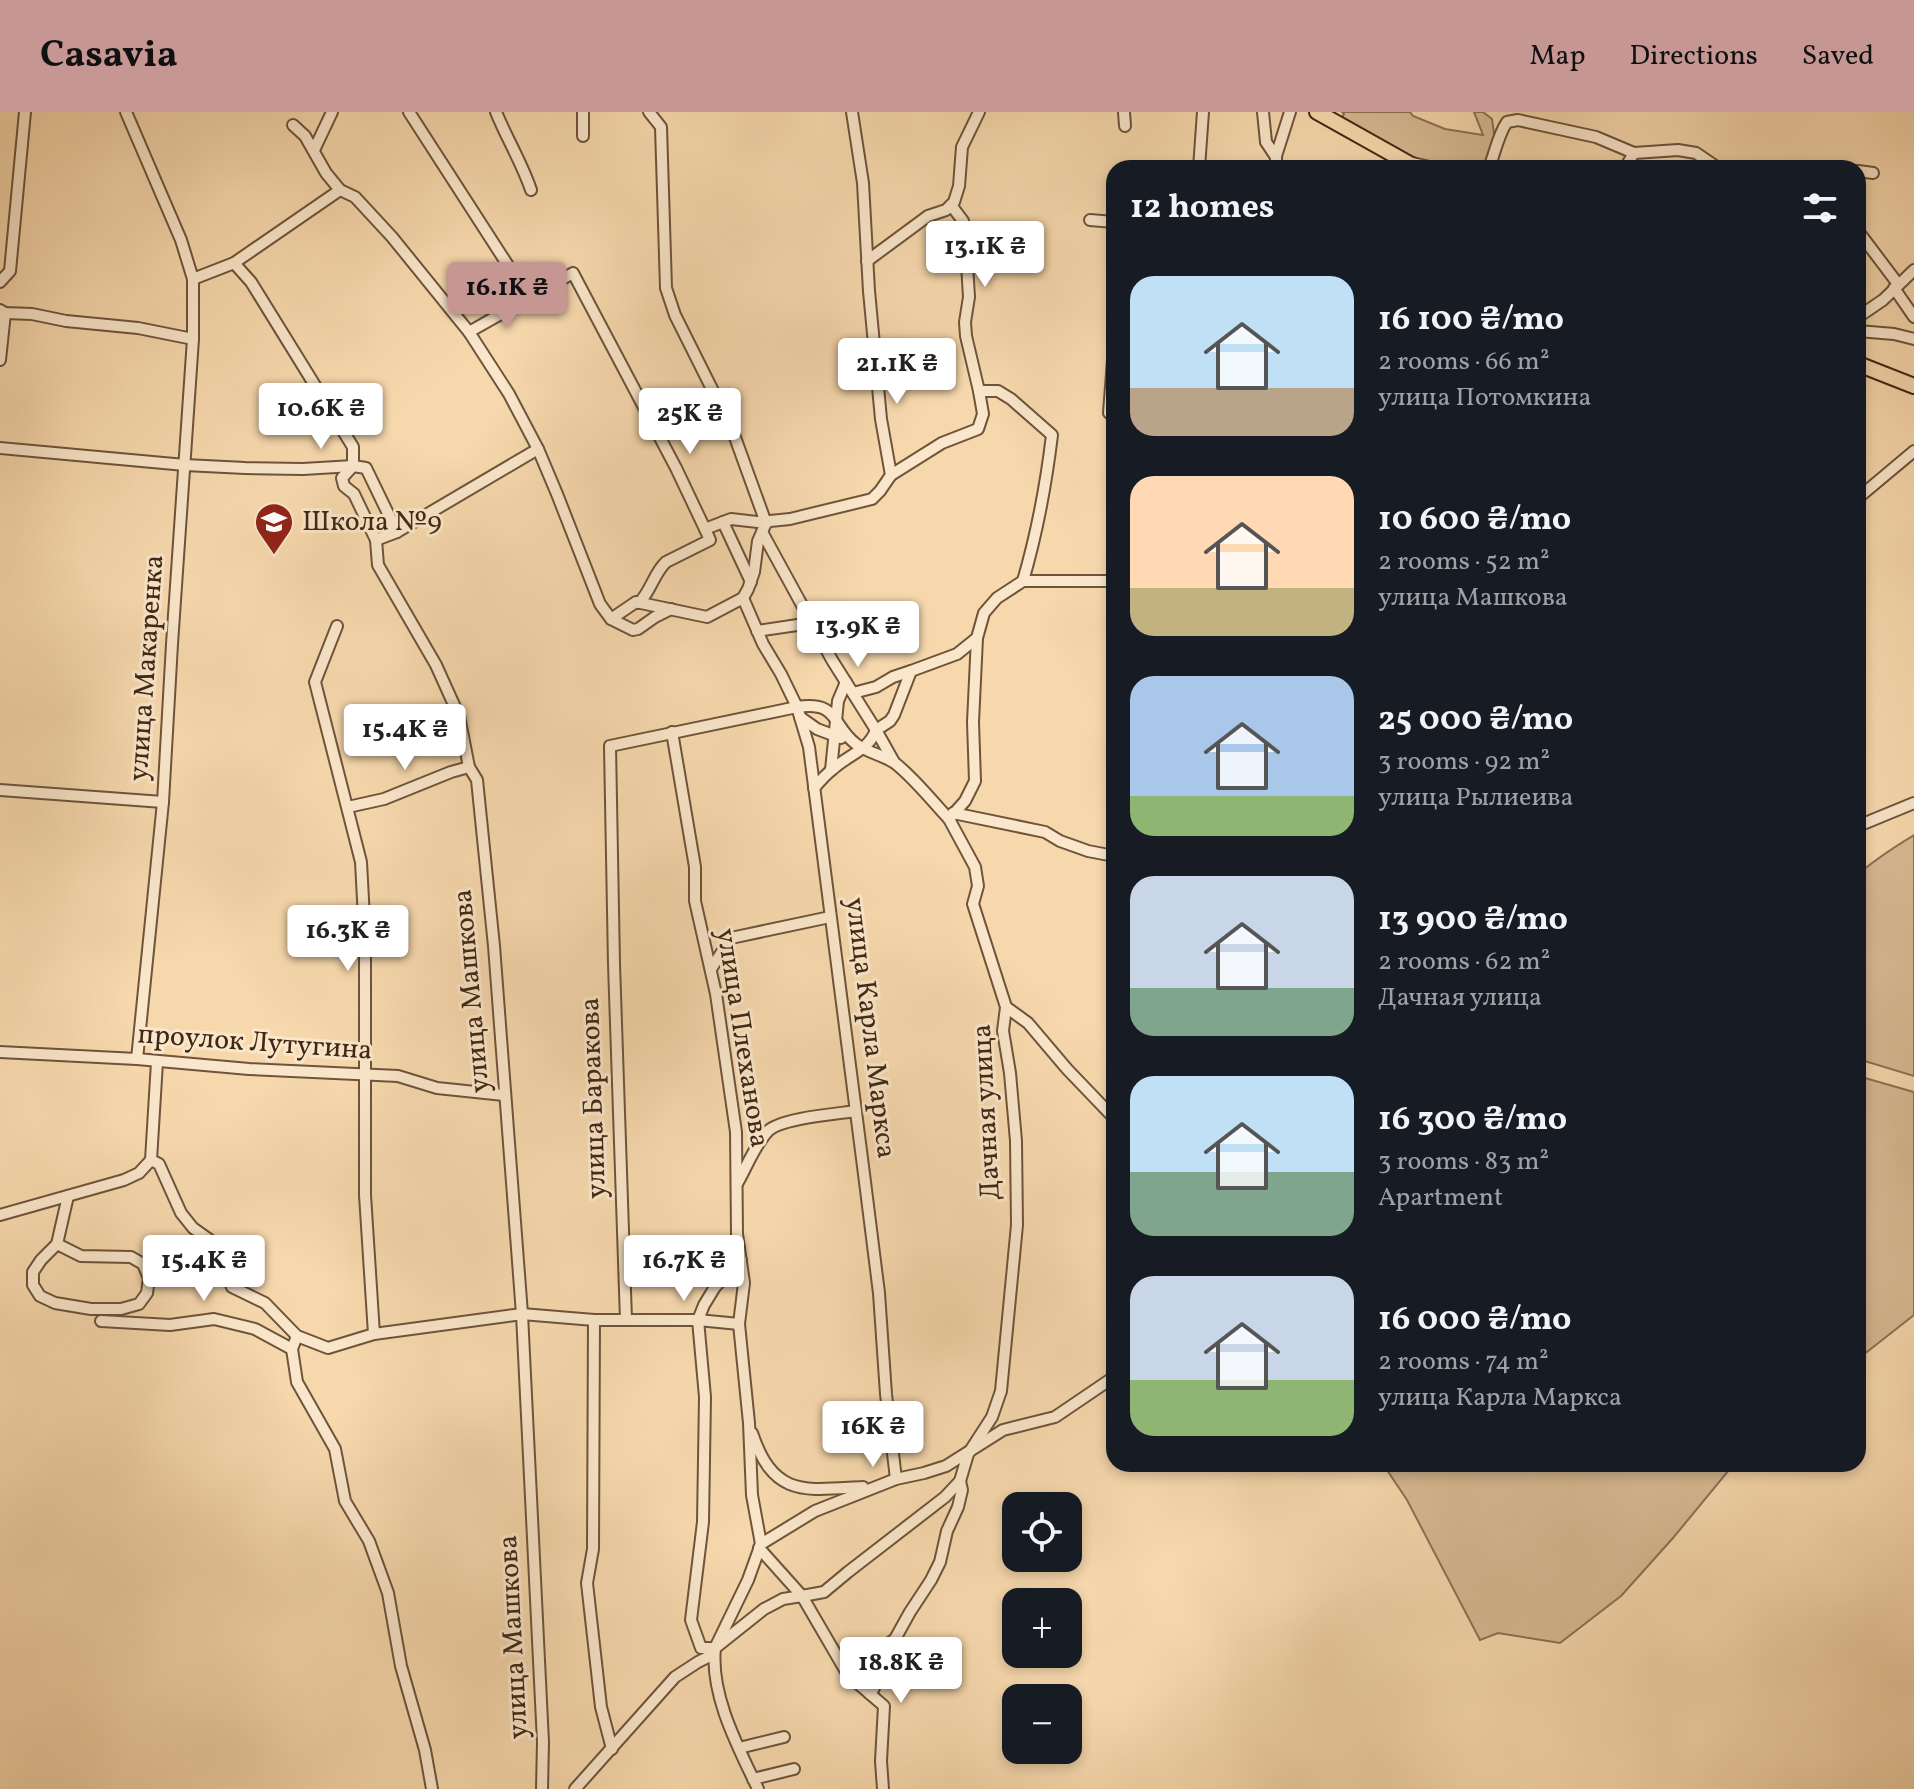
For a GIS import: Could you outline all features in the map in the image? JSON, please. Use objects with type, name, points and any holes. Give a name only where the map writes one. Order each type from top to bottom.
[{"type":"main road","points":[[1317,112],[1403,160]]},
{"type":"main road","points":[[1866,367],[1914,386]]},
{"type":"street","points":[[0,282],[10,271],[25,112]]},
{"type":"street","name":"улица Макаренка","points":[[126,112],[181,240],[193,279],[193,339],[163,802],[137,1059]]},
{"type":"street","points":[[314,150],[332,112]]},
{"type":"street","points":[[409,112],[529,298]]},
{"type":"street","points":[[496,112],[531,190]]},
{"type":"street","points":[[583,112],[583,136]]},
{"type":"street","points":[[649,112],[661,127]]},
{"type":"street","points":[[661,112],[666,288],[675,315],[732,429],[764,528],[811,623],[894,762]]},
{"type":"street","points":[[852,112],[863,183],[881,419],[891,475]]},
{"type":"street","points":[[867,261],[928,216],[946,210],[954,202],[959,186],[962,147],[979,112]]},
{"type":"street","points":[[1124,112],[1125,126]]},
{"type":"street","points":[[1200,160],[1203,112]]},
{"type":"street","points":[[1263,112],[1266,142],[1275,160]]},
{"type":"street","points":[[1277,160],[1290,112]]},
{"type":"street","points":[[1492,160],[1507,122],[1518,120],[1596,137],[1634,153],[1678,150],[1696,153],[1706,160]]},
{"type":"street","points":[[293,125],[305,136],[326,173],[340,190],[355,197],[383,227],[469,332],[509,394],[538,449],[600,604],[611,619],[633,630],[671,609]]},
{"type":"street","points":[[1630,160],[1634,153]]},
{"type":"street","points":[[1866,172],[1873,173]]},
{"type":"street","points":[[193,279],[234,263],[340,190]]},
{"type":"street","points":[[611,619],[636,602],[707,617],[743,598],[751,582],[764,528],[770,521],[872,499],[891,475],[942,443],[978,429],[983,414],[966,336],[969,297],[965,231],[963,221],[951,205]]},
{"type":"street","points":[[1090,220],[1106,221]]},
{"type":"street","points":[[1866,243],[1914,317]]},
{"type":"street","name":"улица Машкова","points":[[234,263],[251,282],[353,447],[353,466],[342,478],[344,486],[354,494],[376,540],[378,565],[436,665],[459,716],[469,767],[477,780],[494,946],[522,1314],[543,1742],[542,1789]]},
{"type":"street","points":[[1866,312],[1914,270]]},
{"type":"street","points":[[469,332],[573,273],[663,441],[710,540],[666,562],[639,603]]},
{"type":"street","points":[[0,360],[3,312],[138,328],[193,339]]},
{"type":"street","points":[[1866,332],[1914,339]]},
{"type":"street","points":[[979,391],[998,391],[1052,435],[1046,486],[1023,581]]},
{"type":"street","points":[[0,448],[185,465],[274,469],[366,468],[397,532]]},
{"type":"street","points":[[376,540],[397,532],[538,449]]},
{"type":"street","points":[[1866,491],[1914,451]]},
{"type":"street","points":[[705,529],[731,519],[764,528]]},
{"type":"street","points":[[723,522],[751,582]]},
{"type":"street","points":[[951,816],[965,801],[975,781],[973,722],[977,638],[984,613],[997,598],[1023,581],[1106,581]]},
{"type":"street","name":"улица Карла Маркса","points":[[743,598],[798,712],[809,747],[879,1293],[896,1479]]},
{"type":"street","points":[[757,631],[811,623]]},
{"type":"street","points":[[337,626],[315,682],[361,862],[365,937],[365,1195],[374,1334]]},
{"type":"street","points":[[672,732],[798,712],[838,701],[957,654],[977,638]]},
{"type":"street","points":[[814,788],[831,770],[863,749],[873,740],[876,730],[890,721],[911,671]]},
{"type":"street","points":[[831,770],[838,701],[846,682]]},
{"type":"street","name":"Дачная улица","points":[[821,706],[837,718],[851,740],[863,749],[894,762],[951,816],[975,867],[978,886],[973,904],[1006,1007],[1003,1031],[1016,1141],[1017,1225],[1001,1391],[992,1417],[968,1454],[960,1481],[962,1490],[958,1507],[947,1531],[940,1562],[895,1639],[871,1656],[874,1688],[870,1694]]},
{"type":"street","points":[[798,712],[817,729],[851,740]]},
{"type":"street","name":"улица Баракова","points":[[626,1320],[614,980],[610,746],[672,732]]},
{"type":"street","name":"улица Плеханова","points":[[672,732],[695,867],[695,901],[711,969],[736,1132],[737,1234],[744,1283],[739,1324],[749,1422],[752,1495],[760,1546]]},
{"type":"street","points":[[348,807],[384,799],[469,767]]},
{"type":"street","points":[[0,790],[163,802]]},
{"type":"street","points":[[1866,823],[1914,803]]},
{"type":"street","points":[[951,816],[1045,832],[1060,841],[1106,854]]},
{"type":"street","points":[[711,969],[731,938],[830,917]]},
{"type":"street","points":[[1006,1007],[1028,1023],[1106,1108]]},
{"type":"street","name":"проулок Лутугина","points":[[0,1052],[398,1076],[437,1088],[504,1095]]},
{"type":"street","points":[[0,1215],[139,1173],[151,1160],[157,1062]]},
{"type":"street","points":[[737,1183],[771,1128],[817,1116],[856,1111]]},
{"type":"street","points":[[151,1160],[159,1164],[181,1213],[193,1228],[214,1243],[232,1287],[265,1303],[297,1336],[328,1348],[374,1334],[522,1314],[594,1320],[698,1320],[739,1324]]},
{"type":"street","points":[[57,1244],[81,1256],[131,1257],[143,1264],[149,1278],[147,1293],[139,1304],[121,1309],[91,1309],[55,1303],[40,1296],[33,1285],[33,1272],[57,1244],[68,1196]]},
{"type":"street","points":[[714,1651],[701,1648],[691,1620],[703,1522],[705,1397],[698,1320],[715,1287],[741,1260]]},
{"type":"street","points":[[101,1321],[170,1325],[214,1319],[255,1329],[292,1349]]},
{"type":"street","points":[[594,1320],[593,1549],[587,1583],[601,1707],[612,1749]]},
{"type":"street","points":[[297,1336],[292,1349],[297,1382],[335,1449],[345,1501],[369,1541],[388,1593],[401,1666],[425,1750],[432,1789]]},
{"type":"street","points":[[794,1769],[755,1784],[730,1729],[717,1682],[714,1651],[748,1580],[760,1546],[815,1511],[896,1479],[946,1466],[1003,1430],[1055,1417],[1106,1382]]},
{"type":"street","points":[[749,1422],[768,1468],[784,1481],[800,1488],[817,1490],[873,1487]]},
{"type":"street","points":[[575,1789],[675,1677],[714,1651],[764,1609],[783,1599],[824,1592],[945,1497],[960,1481]]},
{"type":"street","points":[[760,1546],[802,1596],[848,1675],[884,1706],[883,1789]]},
{"type":"street","points":[[739,1748],[784,1737]]},
{"type":"shaded area","points":[[1342,112],[1410,112],[1445,129],[1483,135],[1474,112],[1483,112],[1492,119],[1495,141],[1488,160],[1416,160],[1341,119]]},
{"type":"shaded area","points":[[1914,835],[1914,1076],[1866,1061],[1866,868]]},
{"type":"shaded area","points":[[1866,1078],[1914,1092],[1914,1315],[1866,1353]]},
{"type":"shaded area","points":[[1388,1472],[1727,1472],[1621,1596],[1560,1643],[1498,1633],[1480,1640],[1407,1500]]},
{"type":"place","name":"Школа №9","points":[[274,556]]}]
